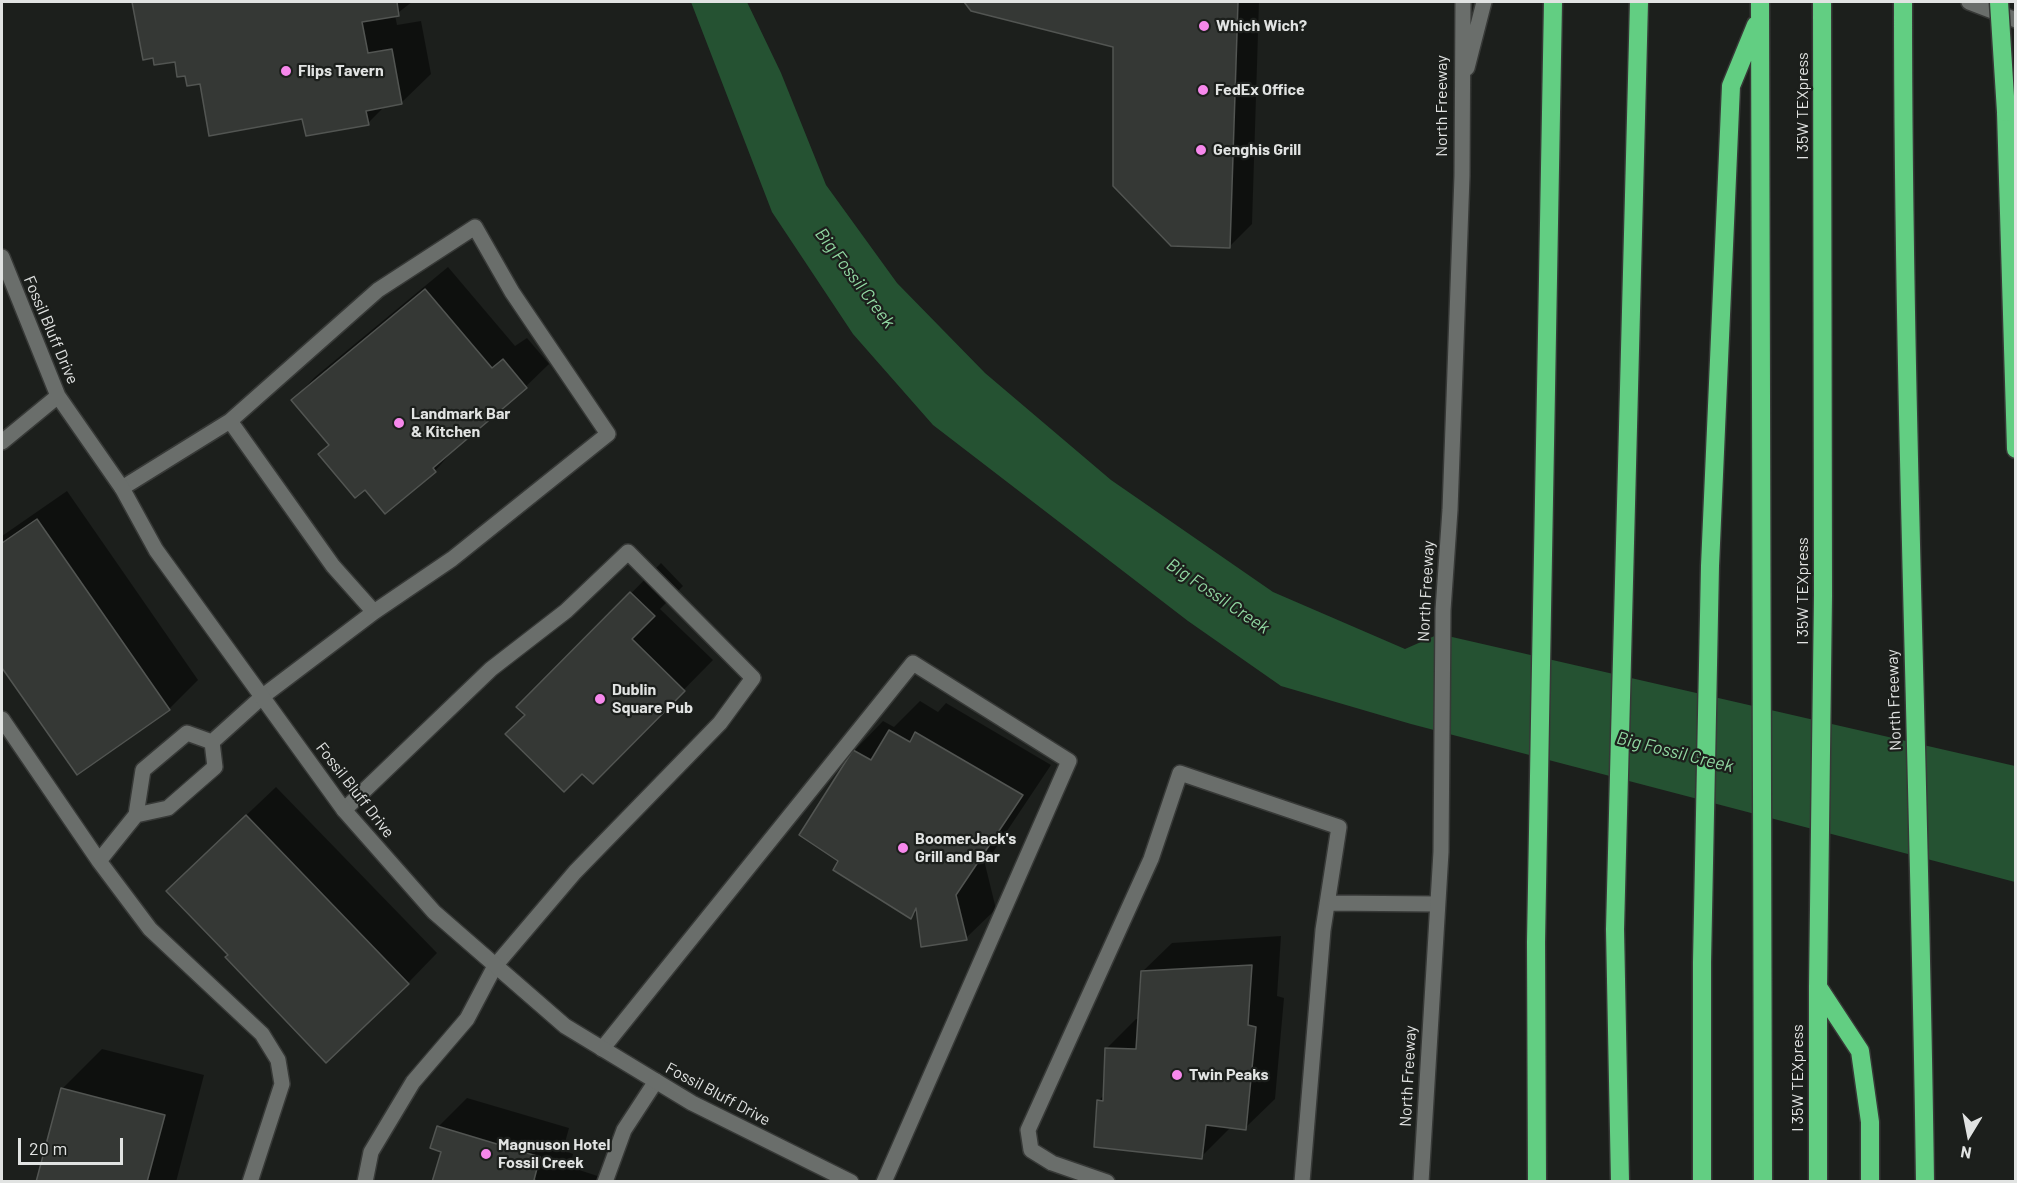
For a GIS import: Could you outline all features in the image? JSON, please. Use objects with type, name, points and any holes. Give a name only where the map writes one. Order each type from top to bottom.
[{"type":"highway","points":[[1537,1182],[1536,942],[1553,2]]},
{"type":"highway","points":[[1620,1182],[1615,929],[1627,539],[1639,2]]},
{"type":"highway","name":"I 35W TEXpress","points":[[1818,1182],[1823,595],[1822,2]]},
{"type":"highway","name":"North Freeway","points":[[1903,2],[1911,609],[1923,996],[1925,1182]]},
{"type":"highway","points":[[1998,2],[2006,112],[2010,326],[2016,449]]},
{"type":"highway","points":[[1702,1182],[1702,962],[1710,566],[1731,86],[1760,8]]},
{"type":"highway","points":[[1760,8],[1763,1182]]},
{"type":"highway","points":[[1818,987],[1860,1050],[1870,1122],[1870,1182]]},
{"type":"street","name":"North Freeway","points":[[1421,1182],[1441,852],[1443,610],[1450,510],[1462,176],[1460,95],[1463,2]]},
{"type":"street","points":[[1460,95],[1484,2]]},
{"type":"street","points":[[1969,2],[2016,20]]},
{"type":"street","points":[[122,488],[230,421],[378,290],[475,227],[512,292],[608,434],[452,558],[374,612],[263,696],[212,741]]},
{"type":"street","name":"Fossil Bluff Drive","points":[[2,257],[58,396],[122,488],[156,549],[344,810],[434,912],[565,1026],[692,1103],[851,1182]]},
{"type":"street","points":[[2,442],[58,396]]},
{"type":"street","points":[[230,421],[333,567],[374,612]]},
{"type":"street","points":[[344,810],[491,669],[566,610],[628,552],[753,678],[720,723],[575,872],[495,966],[467,1019],[413,1082],[371,1152],[365,1182]]},
{"type":"street","points":[[602,1049],[913,663],[1069,761],[884,1182]]},
{"type":"street","points":[[2,719],[99,861],[150,929],[262,1034],[278,1060],[282,1084],[250,1182]]},
{"type":"street","points":[[99,861],[136,815],[142,770],[187,733],[212,741]]},
{"type":"street","points":[[136,815],[168,808],[215,767],[212,741]]},
{"type":"street","points":[[1107,1182],[1052,1164],[1031,1150],[1028,1130],[1152,859],[1180,773],[1339,827],[1327,903],[1302,1182]]},
{"type":"street","points":[[1327,903],[1437,904]]},
{"type":"street","points":[[605,1182],[624,1130],[656,1081]]},
{"type":"water","name":"Big Fossil Creek","points":[[691,2],[747,2],[781,73],[826,185],[897,283],[985,373],[1111,480],[1273,592],[1405,649],[1439,634],[2015,766],[2015,882],[1411,724],[1281,686],[1188,621],[933,425],[853,334],[772,212]]},
{"type":"building","name":"Flips Tavern","points":[[132,2],[397,2],[399,16],[362,22],[368,53],[392,49],[402,104],[366,111],[369,125],[306,136],[302,119],[209,136],[200,84],[187,86],[185,76],[177,77],[175,62],[154,65],[153,58],[143,60]]},
{"type":"building","points":[[964,2],[1238,2],[1230,248],[1171,246],[1113,186],[1113,47],[971,11]]},
{"type":"building","name":"Landmark Bar & Kitchen","points":[[425,289],[492,368],[503,359],[527,388],[433,468],[436,472],[385,514],[365,490],[355,498],[318,454],[329,445],[291,400]]},
{"type":"building","points":[[37,519],[170,710],[77,775],[2,668],[2,543]]},
{"type":"building","name":"Dublin Square Pub","points":[[630,592],[655,616],[632,639],[685,691],[593,784],[582,774],[564,792],[505,734],[525,715],[516,707]]},
{"type":"building","name":"BoomerJack's Grill and Bar","points":[[889,730],[910,742],[915,732],[1023,795],[956,895],[967,940],[921,947],[916,908],[911,919],[833,870],[838,861],[799,835],[853,750],[871,760]]},
{"type":"building","points":[[246,815],[409,984],[326,1063],[225,957],[228,955],[166,891]]},
{"type":"building","name":"Twin Peaks","points":[[1252,965],[1248,1025],[1256,1027],[1246,1130],[1206,1125],[1202,1159],[1094,1147],[1097,1100],[1103,1101],[1105,1048],[1136,1049],[1141,971]]},
{"type":"building","points":[[61,1088],[165,1115],[147,1182],[36,1182]]},
{"type":"building","name":"Magnuson Hotel Fossil Creek","points":[[437,1126],[540,1157],[534,1180],[539,1182],[432,1182],[441,1152],[430,1148]]},
{"type":"place","name":"Which Wich?","points":[[1204,26]]},
{"type":"place","name":"Flips Tavern","points":[[286,71]]},
{"type":"place","name":"FedEx Office","points":[[1203,90]]},
{"type":"place","name":"Genghis Grill","points":[[1201,150]]},
{"type":"place","name":"Landmark Bar & Kitchen","points":[[399,423]]},
{"type":"place","name":"Dublin Square Pub","points":[[600,699]]},
{"type":"place","name":"BoomerJack's Grill and Bar","points":[[903,848]]},
{"type":"place","name":"Twin Peaks","points":[[1177,1075]]},
{"type":"place","name":"Magnuson Hotel Fossil Creek","points":[[486,1154]]}]
